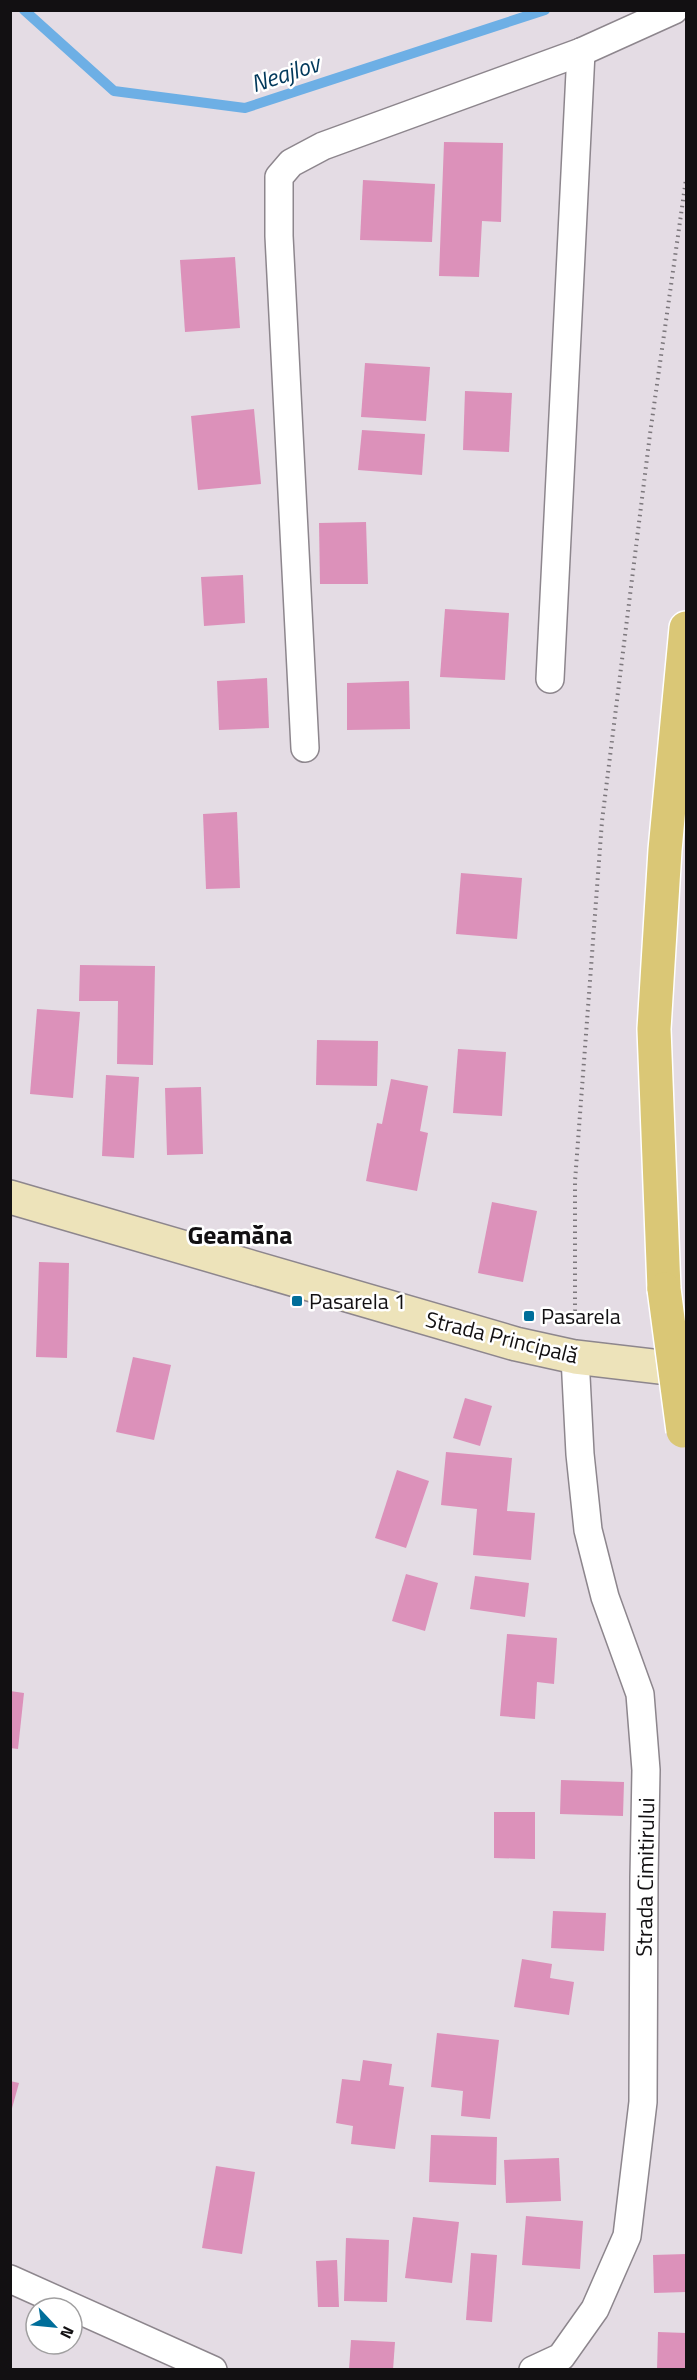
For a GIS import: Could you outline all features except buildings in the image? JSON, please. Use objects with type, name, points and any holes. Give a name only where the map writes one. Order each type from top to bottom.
[{"type":"main road","points":[[685,1440],[664,1289],[654,1029],[665,850],[687,628]]},
{"type":"main road","name":"Strada Principală","points":[[10,1197],[516,1344],[575,1357],[687,1370]]},
{"type":"street","points":[[305,748],[279,236],[279,177],[291,163],[323,146],[581,52],[674,10]]},
{"type":"street","points":[[550,679],[581,52]]},
{"type":"street","name":"Strada Cimitirului","points":[[533,2370],[561,2357],[595,2309],[627,2236],[643,2102],[646,1770],[640,1694],[605,1597],[588,1530],[580,1454],[575,1357]]},
{"type":"street","points":[[10,2279],[213,2370]]},
{"type":"path","points":[[575,1357],[575,1182],[602,821],[650,434],[687,179]]},
{"type":"waterway","name":"Neajlov","points":[[24,10],[114,91],[245,108],[545,10]]},
{"type":"place","name":"Pasarela 1","points":[[297,1301]]},
{"type":"place","name":"Pasarela","points":[[529,1316]]},
{"type":"district","name":"Geamăna","points":[[240,1234]]}]
